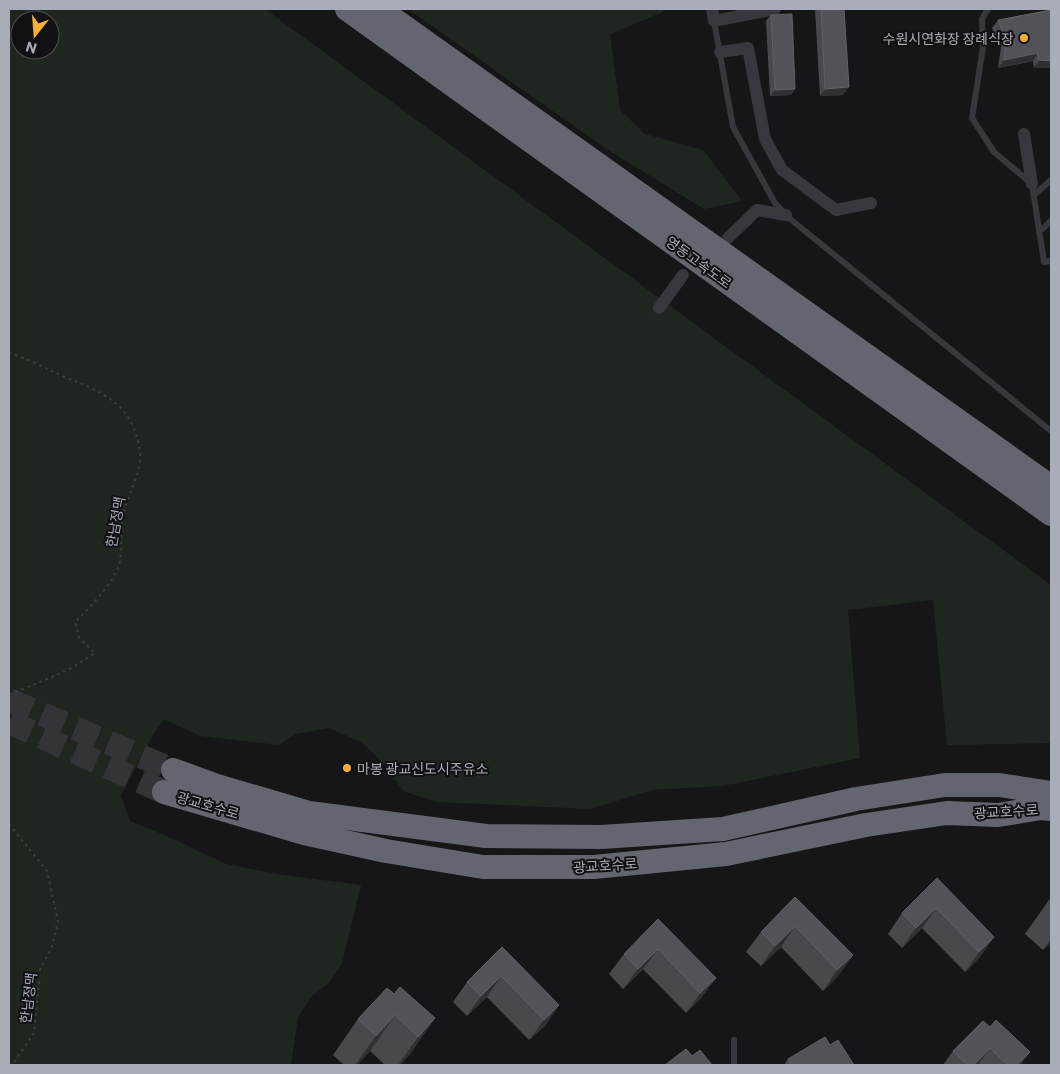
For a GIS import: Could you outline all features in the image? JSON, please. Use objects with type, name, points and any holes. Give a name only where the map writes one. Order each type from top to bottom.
[{"type":"highway","name":"영동고속도로","points":[[347,9],[1051,514]]},
{"type":"highway","name":"영동고속도로","points":[[379,9],[1051,487]]},
{"type":"highway","name":"광교호수로","points":[[173,770],[217,786],[309,813],[486,836],[601,837],[723,830],[874,796],[945,785],[999,785],[1051,793]]},
{"type":"highway","points":[[999,785],[1035,779],[1051,780]]},
{"type":"highway","name":"광교호수로","points":[[164,792],[304,834],[386,851],[483,867],[613,865],[726,854],[866,825],[947,813],[998,814],[1051,809]]},
{"type":"highway","points":[[998,814],[1051,824]]},
{"type":"street","points":[[713,15],[775,9]]},
{"type":"street","points":[[720,52],[748,48],[765,139],[782,170],[836,210],[870,203]]},
{"type":"street","points":[[1024,134],[1033,190]]},
{"type":"street","points":[[728,238],[757,210],[786,215]]},
{"type":"street","points":[[659,308],[683,275]]},
{"type":"lane","points":[[988,9],[982,19],[983,47],[972,118],[994,152],[1033,190],[1044,262],[1051,261]]},
{"type":"lane","points":[[713,15],[733,127],[764,184],[786,215],[1051,431]]},
{"type":"lane","points":[[1033,190],[1051,180]]},
{"type":"lane","points":[[1039,232],[1051,221]]},
{"type":"lane","points":[[734,1040],[734,1065]]},
{"type":"path","name":"한남정맥","points":[[9,353],[86,384],[116,402],[132,422],[140,454],[139,470],[126,504],[120,532],[119,565],[97,601],[75,622],[79,638],[95,653],[70,670],[9,695]]},
{"type":"path","name":"한남정맥","points":[[9,824],[47,872],[58,921],[52,947],[40,970],[34,1033],[12,1065]]},
{"type":"shaded area","points":[[9,9],[265,9],[1051,585],[1051,743],[947,745],[933,600],[848,610],[860,758],[723,786],[653,790],[590,809],[436,802],[403,791],[385,765],[361,742],[329,728],[296,734],[279,745],[200,736],[164,719],[153,735],[121,796],[130,821],[226,864],[277,874],[361,885],[342,964],[328,984],[311,997],[298,1017],[291,1065],[9,1065]]},
{"type":"shaded area","points":[[408,9],[663,9],[663,12],[610,34],[620,110],[645,134],[703,150],[742,201],[704,209],[608,150]]},
{"type":"building","points":[[821,9],[844,9],[849,87],[825,89]]},
{"type":"building","name":"수원시연화장 장례식장","points":[[1051,10],[1051,61],[1039,60],[1038,53],[1004,60],[1006,39],[998,20]]},
{"type":"building","points":[[792,14],[795,89],[775,90],[771,15]]},
{"type":"building","points":[[937,878],[994,937],[979,952],[936,908],[916,928],[902,913]]},
{"type":"building","points":[[795,897],[853,955],[837,970],[795,926],[775,946],[761,932]]},
{"type":"building","points":[[658,919],[716,978],[700,993],[658,949],[638,969],[624,954]]},
{"type":"building","points":[[502,947],[559,1005],[544,1020],[501,976],[481,996],[467,982]]},
{"type":"building","points":[[400,987],[435,1018],[418,1037],[395,1015],[376,1036],[358,1019],[387,988],[394,994]]},
{"type":"building","points":[[996,1020],[1030,1052],[1017,1065],[1008,1065],[990,1048],[974,1065],[968,1065],[953,1051],[983,1021],[990,1027]]},
{"type":"building","points":[[825,1037],[830,1045],[838,1040],[854,1065],[792,1065],[788,1059]]},
{"type":"building","points":[[686,1049],[692,1056],[700,1050],[712,1065],[665,1065]]},
{"type":"tunnel","points":[[9,700],[173,770]]},
{"type":"tunnel","points":[[9,722],[164,792]]},
{"type":"place","name":"수원시연화장 장례식장","points":[[1024,38]]},
{"type":"place","name":"마봉 광교신도시주유소","points":[[347,768]]}]
